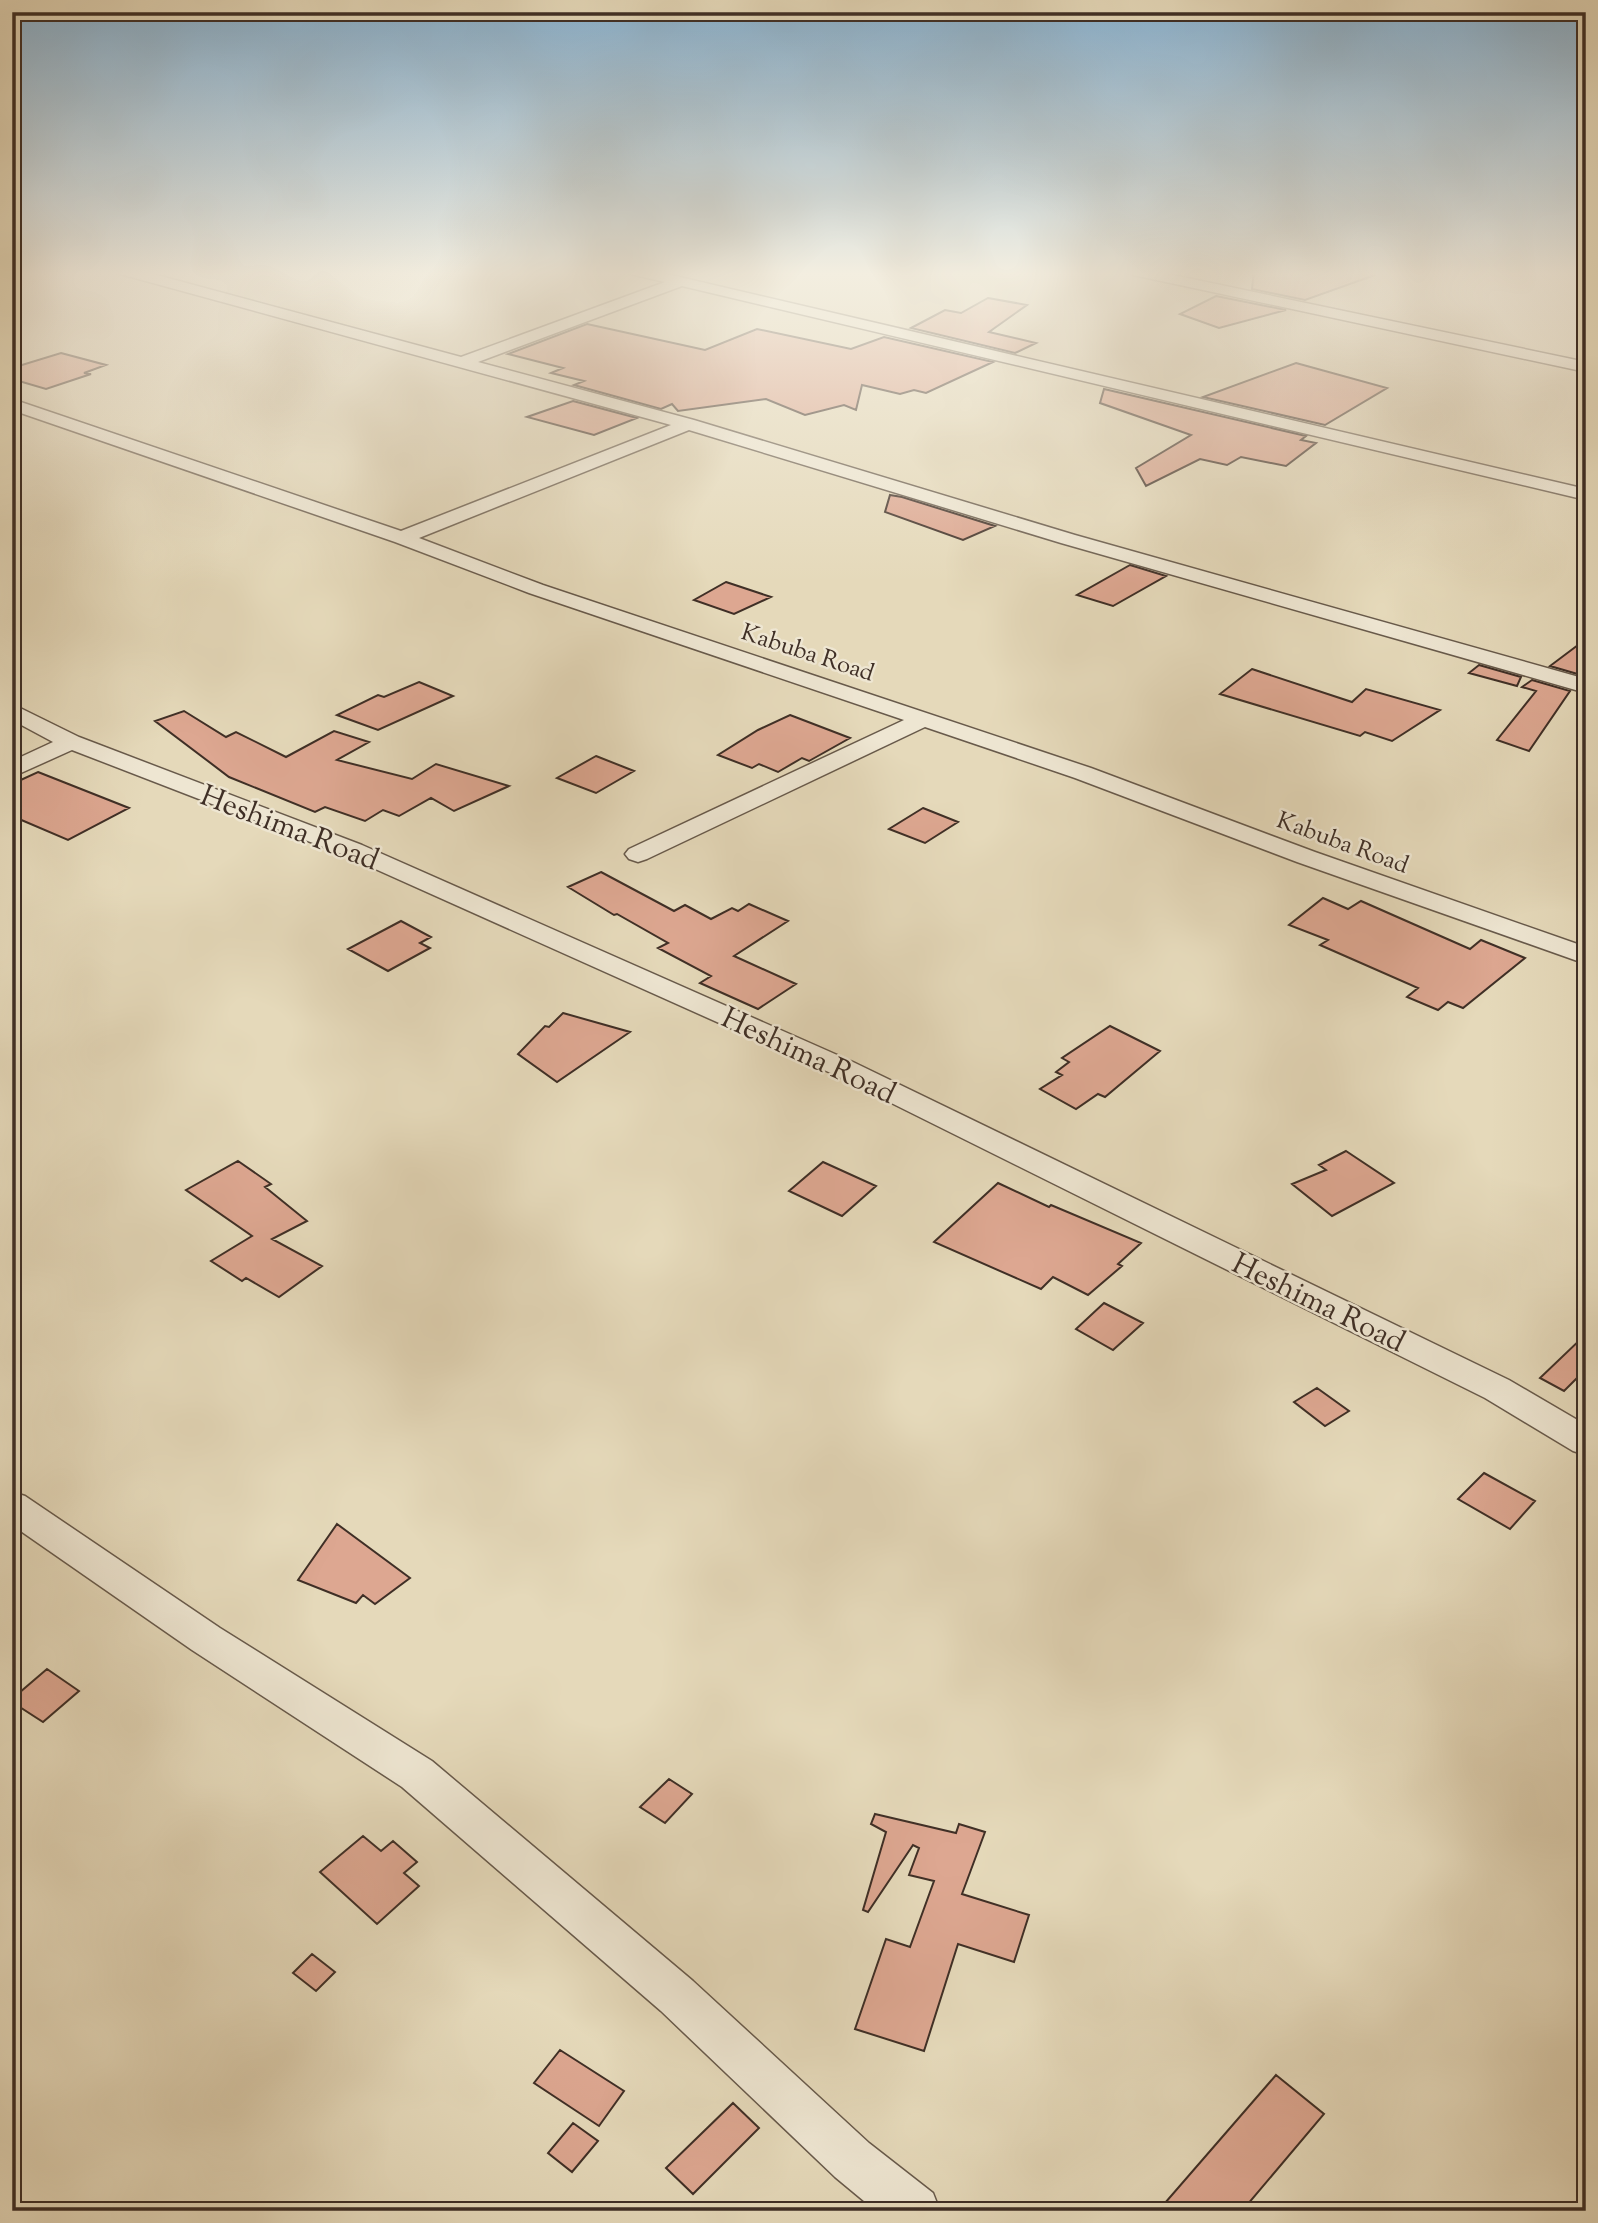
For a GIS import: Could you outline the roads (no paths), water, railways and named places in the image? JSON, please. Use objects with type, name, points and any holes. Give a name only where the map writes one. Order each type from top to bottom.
[{"type":"street","points":[[505,375],[688,424],[1081,542],[1586,685]]},
{"type":"street","points":[[1074,375],[1586,495]]},
{"type":"street","name":"Kabuba Road","points":[[12,404],[402,538],[536,589],[1083,773],[1306,858],[1586,956]]},
{"type":"street","points":[[402,538],[688,424]]},
{"type":"street","name":"Heshima Road","points":[[12,711],[71,742],[353,850],[843,1068],[1497,1389],[1586,1442]]},
{"type":"street","points":[[638,854],[922,720]]},
{"type":"street","points":[[12,769],[71,742]]},
{"type":"street","points":[[12,1506],[206,1639],[417,1774],[677,1996],[852,2160],[915,2211]]}]
